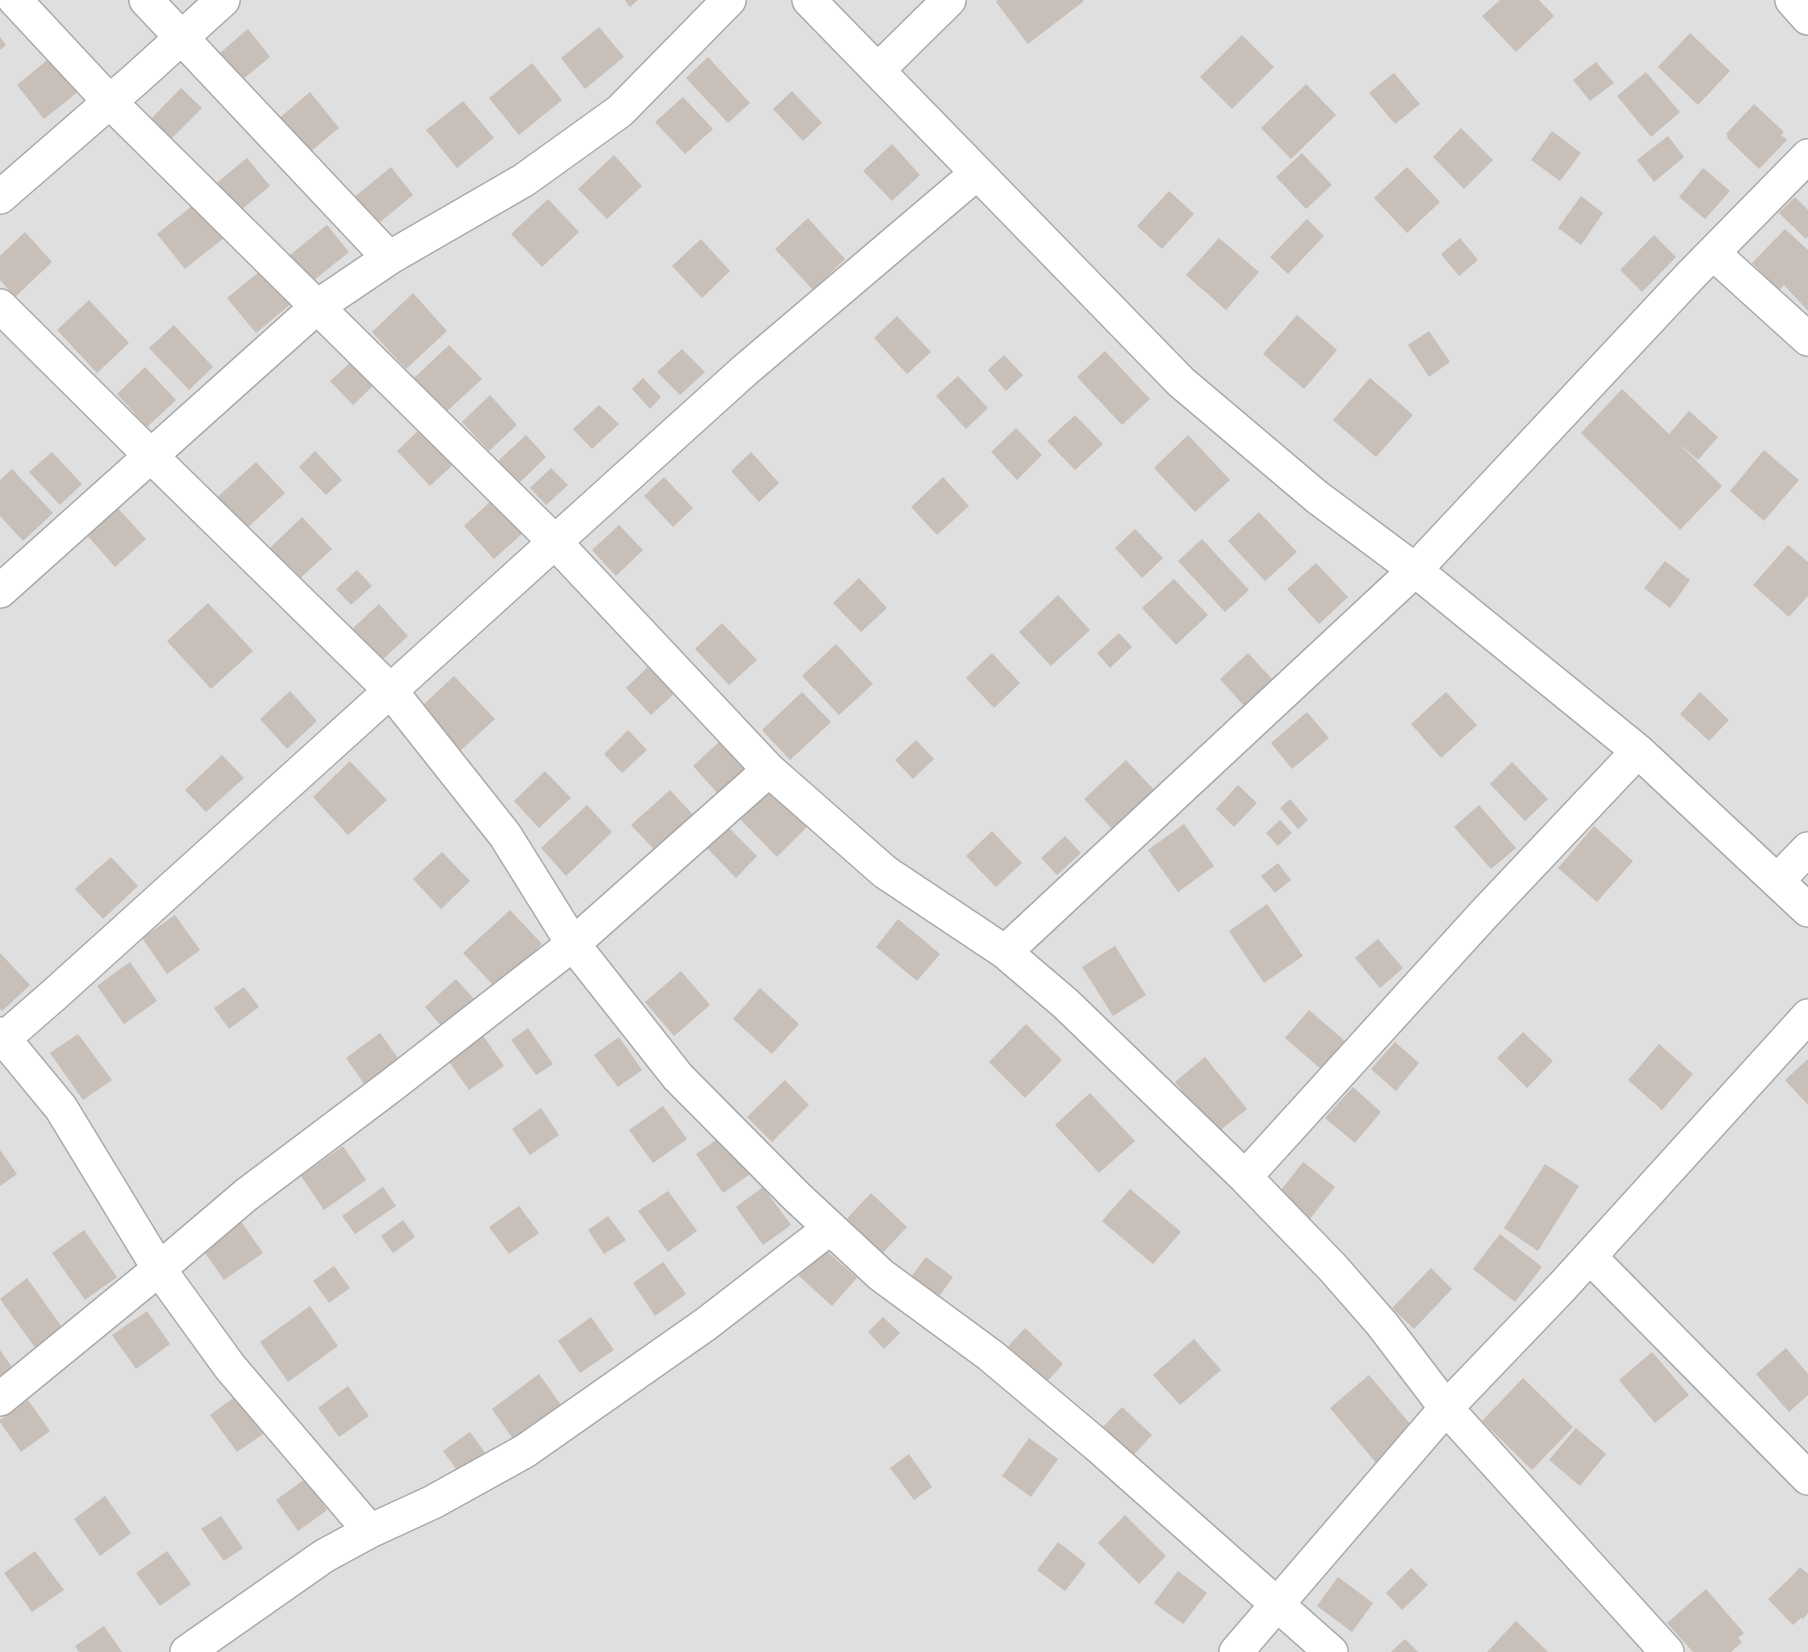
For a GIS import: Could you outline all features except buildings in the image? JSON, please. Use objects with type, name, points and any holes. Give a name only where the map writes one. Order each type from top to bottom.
[{"type":"street","points":[[15,0],[110,102],[554,541],[769,770],[885,872],[1005,952],[1066,1004],[1245,1177],[1333,1268],[1382,1324],[1446,1408],[1667,1652]]},
{"type":"street","points":[[146,0],[389,258]]},
{"type":"street","points":[[0,197],[223,0]]},
{"type":"street","points":[[0,591],[318,306],[389,258],[524,180],[620,111],[729,0]]},
{"type":"street","points":[[809,0],[1181,382],[1317,497],[1415,570],[1638,751],[1808,910]]},
{"type":"street","points":[[878,70],[949,0]]},
{"type":"street","points":[[1792,0],[1808,18]]},
{"type":"street","points":[[1005,952],[1415,570],[1713,253],[1808,156]]},
{"type":"street","points":[[370,1531],[230,1367],[159,1269],[61,1108],[1,1038],[64,986],[744,370],[977,172]]},
{"type":"street","points":[[1713,253],[1808,339]]},
{"type":"street","points":[[0,306],[390,690],[505,835],[573,944],[678,1077],[830,1228],[881,1275],[990,1355],[1097,1444],[1332,1652]]},
{"type":"street","points":[[1245,1177],[1476,923],[1638,751]]},
{"type":"street","points":[[0,1399],[246,1195],[573,944],[769,770]]},
{"type":"street","points":[[1777,881],[1808,849]]},
{"type":"street","points":[[1236,1652],[1446,1408],[1590,1257],[1808,1016]]},
{"type":"street","points":[[187,1652],[324,1556],[370,1531],[433,1502],[525,1451],[706,1324],[830,1228]]},
{"type":"street","points":[[1590,1257],[1802,1460]]},
{"type":"shaded area","points":[[0,0],[1808,0],[1808,1652],[0,1652]]}]
